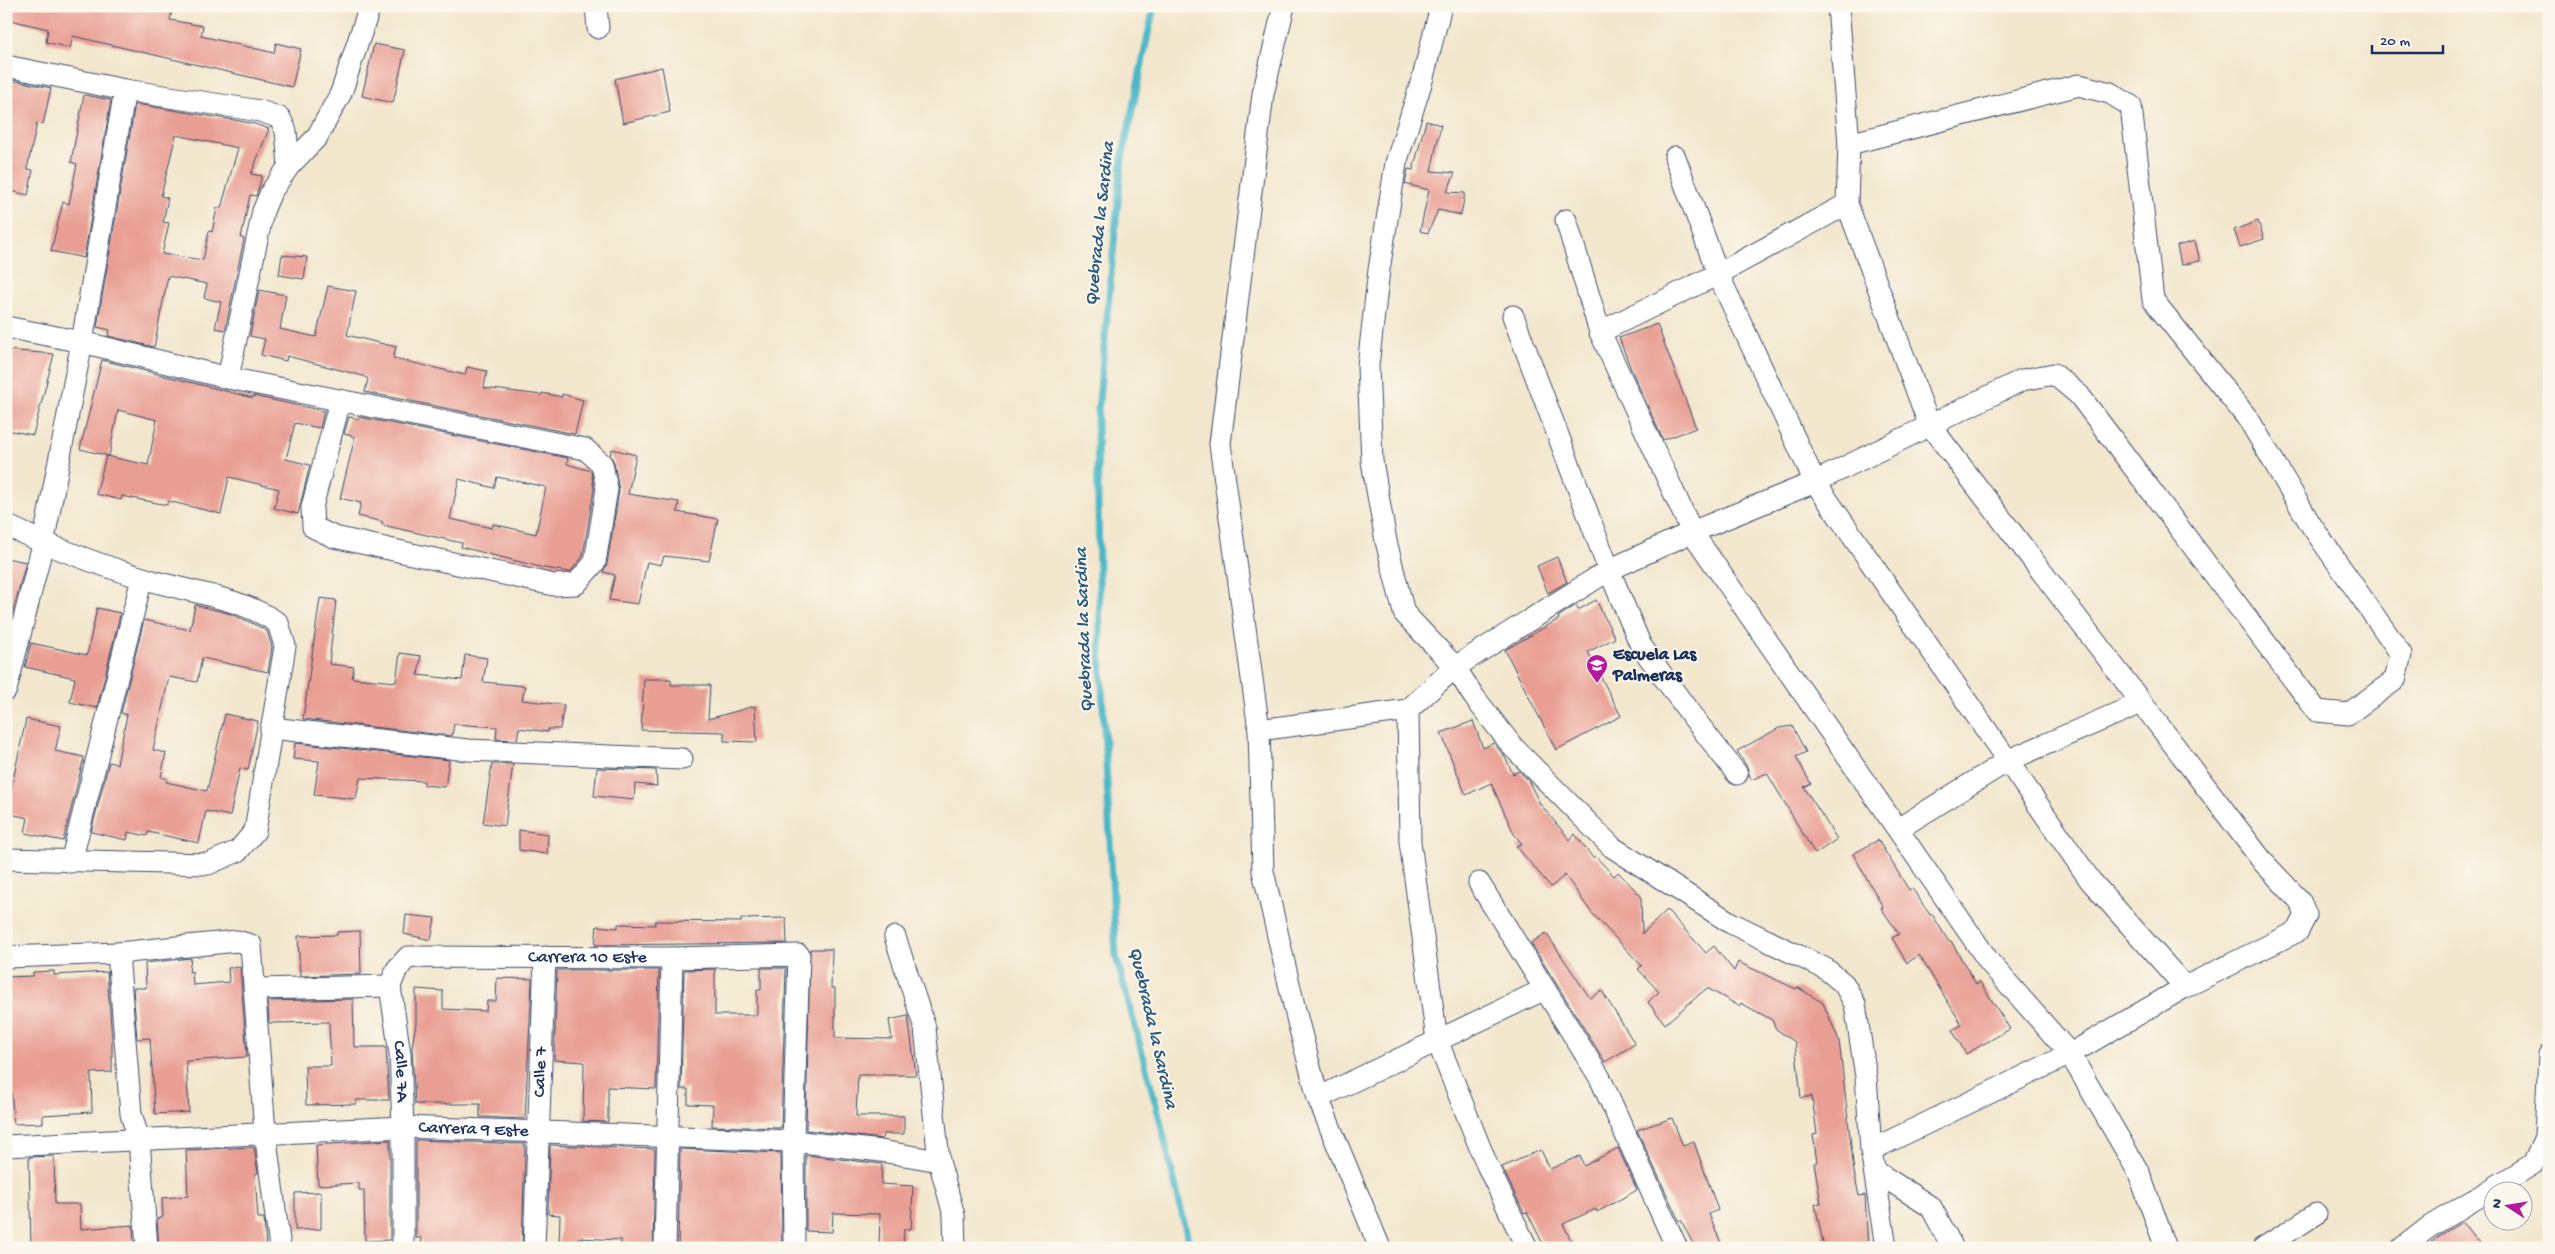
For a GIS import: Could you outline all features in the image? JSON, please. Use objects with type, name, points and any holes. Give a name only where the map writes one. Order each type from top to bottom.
[{"type":"street","points":[[228,378],[263,211],[271,192],[289,166],[317,137],[341,93],[370,6]]},
{"type":"street","points":[[596,6],[598,28]]},
{"type":"street","points":[[1284,6],[1263,94],[1220,444],[1259,730],[1263,871],[1296,1014],[1318,1098],[1380,1248]]},
{"type":"street","points":[[1441,6],[1423,77],[1396,163],[1379,270],[1368,366],[1372,461],[1386,541],[1404,613],[1455,667],[1474,697],[1513,747],[1612,847],[1731,923],[1826,969],[1844,984],[1855,1004],[1866,1077],[1871,1150],[1886,1248]]},
{"type":"street","points":[[1838,6],[1849,144],[1847,204],[1929,424],[2264,863],[2300,900],[2306,915],[2298,931],[2185,988],[2070,1054],[1871,1150]]},
{"type":"street","points":[[6,66],[125,90],[260,111],[280,118],[286,132],[289,166]]},
{"type":"street","points":[[1259,730],[1408,710],[1455,667],[1609,570],[1692,532],[1815,482],[1929,424],[2022,380],[2054,374],[2079,395],[2317,711],[2348,714],[2395,680],[2401,654],[2311,525],[2249,420],[2153,300],[2131,106],[2110,92],[2078,85],[1849,144]]},
{"type":"street","points":[[6,690],[43,544],[82,342],[125,90]]},
{"type":"street","points":[[1675,157],[1718,274],[1815,482],[2009,760],[2090,880],[2185,988]]},
{"type":"street","points":[[1600,332],[1718,274],[1847,204]]},
{"type":"street","points":[[1566,220],[1600,332],[1692,532],[1990,963],[2070,1054],[2139,1173],[2166,1248]]},
{"type":"street","points":[[1514,316],[1609,570],[1641,646],[1737,774]]},
{"type":"street","points":[[6,326],[82,342],[228,378],[340,400],[585,449],[602,464],[607,489],[595,562],[576,584],[554,585],[334,537],[313,527],[312,507],[340,400]]},
{"type":"street","points":[[6,525],[43,544],[142,578],[260,610],[278,623],[285,646],[254,831],[238,851],[208,864],[6,859]]},
{"type":"street","points":[[71,862],[142,578]]},
{"type":"street","points":[[1898,829],[2009,760],[2141,703]]},
{"type":"street","points":[[1408,710],[1410,842],[1437,1040],[1487,1164],[1527,1248]]},
{"type":"street","points":[[271,728],[468,750],[682,759]]},
{"type":"street","points":[[1479,883],[1600,1078],[1677,1248]]},
{"type":"street","points":[[895,937],[925,1028],[939,1161],[954,1215],[955,1248]]},
{"type":"street","points":[[6,957],[118,953],[237,941],[251,946],[256,989],[265,1132],[280,1248]]},
{"type":"street","points":[[118,953],[131,1114],[139,1140],[147,1248]]},
{"type":"street","name":"Carrera 10 Este","points":[[390,986],[397,969],[408,957],[672,958],[799,955],[793,1141]]},
{"type":"street","name":"Calle 7","points":[[534,1248],[545,957]]},
{"type":"street","points":[[665,1248],[672,958]]},
{"type":"street","points":[[256,989],[390,986]]},
{"type":"street","name":"Calle 7A","points":[[390,986],[400,1054],[403,1127],[403,1248]]},
{"type":"street","points":[[1318,1098],[1545,989]]},
{"type":"street","points":[[2402,1248],[2429,1227],[2533,1164],[2545,1137],[2549,1055]]},
{"type":"street","name":"Carrera 9 Este","points":[[6,1146],[265,1132],[403,1127],[793,1141],[881,1151],[939,1161]]},
{"type":"street","points":[[793,1141],[794,1248]]},
{"type":"street","points":[[1875,1171],[1931,1207],[1953,1248]]},
{"type":"street","points":[[2263,1248],[2316,1214]]},
{"type":"building","points":[[6,6],[173,6],[170,20],[203,26],[201,36],[274,53],[276,43],[301,49],[292,87],[73,36],[70,48],[46,42],[48,29],[6,19]]},
{"type":"building","points":[[374,44],[405,50],[393,103],[362,96]]},
{"type":"building","points":[[662,67],[670,112],[623,123],[615,79]]},
{"type":"building","points":[[6,79],[51,88],[43,124],[37,123],[27,169],[33,170],[28,195],[6,190]]},
{"type":"building","points":[[84,95],[111,100],[84,258],[51,251],[63,202],[69,204],[77,164],[71,162]]},
{"type":"building","points":[[135,104],[234,120],[269,129],[251,174],[262,176],[256,196],[250,195],[241,238],[244,239],[225,330],[215,328],[221,302],[204,298],[207,284],[168,276],[154,347],[108,336],[110,330],[97,327]],"holes":[[[176,135],[238,148],[221,208],[217,208],[212,232],[209,231],[203,260],[162,254],[169,223],[163,222],[168,198],[161,196]]]},
{"type":"building","points":[[1426,121],[1441,125],[1431,171],[1455,173],[1447,192],[1465,193],[1461,215],[1438,210],[1428,233],[1420,231],[1429,190],[1405,184],[1408,169],[1413,170]]},
{"type":"building","points":[[2258,221],[2264,239],[2240,247],[2234,230]]},
{"type":"building","points":[[2195,241],[2200,261],[2181,265],[2177,246]]},
{"type":"building","points":[[282,255],[307,257],[304,279],[279,275]]},
{"type":"building","points":[[328,286],[356,291],[347,335],[396,347],[393,358],[465,375],[467,367],[487,371],[484,388],[542,395],[542,393],[562,397],[562,394],[583,400],[575,434],[365,392],[368,379],[363,376],[287,356],[286,361],[261,355],[265,339],[250,336],[259,290],[286,295],[280,329],[316,337]]},
{"type":"building","points":[[1657,324],[1696,428],[1663,440],[1619,338]]},
{"type":"building","points":[[6,350],[54,354],[33,435],[6,430]]},
{"type":"building","points":[[102,360],[253,398],[253,396],[324,411],[320,428],[295,423],[286,459],[310,465],[298,514],[274,508],[279,489],[229,477],[221,514],[168,501],[167,505],[122,496],[121,500],[96,494],[106,456],[148,465],[157,420],[118,410],[109,456],[80,449]]},
{"type":"building","points":[[349,417],[359,419],[359,417],[568,458],[567,464],[591,471],[594,489],[583,556],[570,572],[544,568],[461,547],[462,543],[382,525],[383,522],[358,516],[361,503],[340,498],[355,437],[344,434]],"holes":[[[497,477],[546,487],[536,534],[493,524],[492,528],[450,519],[459,479],[494,488]]]},
{"type":"building","points":[[612,449],[636,455],[628,494],[679,502],[677,512],[718,519],[709,561],[664,556],[661,565],[647,562],[638,604],[609,600],[615,575],[603,572],[607,564],[619,491],[614,462],[610,455]]},
{"type":"building","points":[[1557,557],[1567,582],[1548,593],[1537,566]]},
{"type":"building","points":[[6,558],[26,562],[10,622],[6,622]]},
{"type":"building","points":[[320,598],[336,600],[329,664],[354,667],[352,678],[396,682],[400,653],[421,656],[418,675],[462,680],[465,655],[487,658],[483,682],[525,686],[522,700],[564,705],[560,729],[548,729],[548,732],[519,728],[517,740],[496,739],[497,727],[454,724],[452,736],[303,719]]},
{"type":"building","points":[[1596,600],[1615,638],[1588,652],[1621,716],[1556,750],[1505,650],[1559,619],[1558,617],[1576,605],[1578,610]]},
{"type":"building","points":[[195,605],[231,614],[258,626],[267,631],[272,647],[268,672],[202,658],[197,682],[169,677],[153,750],[166,753],[161,777],[167,779],[166,782],[207,791],[225,714],[258,721],[248,770],[240,768],[230,816],[206,811],[199,843],[148,832],[147,836],[128,832],[127,840],[91,832],[109,762],[117,764],[127,715],[121,713],[144,620],[190,630]]},
{"type":"building","points":[[97,608],[120,613],[120,615],[97,708],[70,702],[75,678],[25,667],[31,643],[87,655]]},
{"type":"building","points":[[644,679],[671,679],[671,685],[710,685],[708,719],[755,706],[757,742],[724,741],[724,732],[641,730]]},
{"type":"building","points":[[26,719],[61,726],[55,751],[84,757],[63,841],[25,833],[28,818],[6,813]]},
{"type":"building","points":[[1473,721],[1483,748],[1494,743],[1505,757],[1513,774],[1519,771],[1528,780],[1540,804],[1570,840],[1575,834],[1593,858],[1595,856],[1614,876],[1618,872],[1641,896],[1642,934],[1667,910],[1706,953],[1714,946],[1734,971],[1738,962],[1796,989],[1797,987],[1823,1003],[1839,1040],[1854,1172],[1859,1196],[1865,1195],[1868,1248],[1824,1248],[1815,1204],[1821,1203],[1814,1163],[1817,1162],[1813,1135],[1817,1134],[1812,1096],[1801,1098],[1795,1042],[1776,1029],[1772,1020],[1741,1003],[1739,1006],[1707,988],[1665,1024],[1648,1002],[1659,992],[1638,969],[1642,966],[1591,912],[1565,875],[1551,887],[1516,846],[1522,844],[1514,834],[1491,783],[1466,795],[1441,733]]},
{"type":"building","points":[[1792,726],[1806,752],[1796,757],[1811,784],[1804,787],[1837,839],[1815,854],[1767,773],[1751,780],[1747,767],[1737,751],[1779,728]]},
{"type":"building","points":[[295,743],[449,760],[445,787],[424,785],[424,781],[360,778],[356,799],[314,795],[319,761],[293,759]]},
{"type":"building","points":[[492,764],[513,764],[505,826],[483,823]]},
{"type":"building","points":[[597,768],[656,770],[657,786],[635,784],[634,800],[594,796]]},
{"type":"building","points":[[519,830],[548,834],[547,854],[519,850]]},
{"type":"building","points":[[1878,840],[1909,890],[1912,888],[1930,915],[1932,914],[1949,942],[1951,941],[1976,984],[1980,982],[2010,1029],[1966,1054],[1952,1030],[1962,1025],[1919,955],[1907,963],[1892,938],[1899,934],[1881,908],[1883,907],[1853,854]]},
{"type":"building","points":[[406,915],[435,918],[431,940],[404,934]]},
{"type":"building","points":[[786,918],[787,943],[595,945],[597,926],[618,928],[618,924],[655,925],[655,921],[741,922],[741,919]]},
{"type":"building","points":[[360,931],[361,974],[300,976],[298,936],[337,935],[337,932]]},
{"type":"building","points":[[1546,933],[1590,998],[1602,991],[1635,1044],[1605,1062],[1531,943]]},
{"type":"building","points":[[810,949],[832,949],[831,988],[835,988],[835,1038],[892,1039],[889,1020],[908,1016],[916,1075],[858,1075],[856,1116],[904,1116],[904,1134],[883,1134],[882,1139],[806,1130]]},
{"type":"building","points":[[191,958],[189,972],[192,971],[193,985],[229,982],[228,968],[240,967],[247,1057],[186,1061],[189,1112],[155,1114],[150,1038],[137,1039],[133,988],[146,988],[145,963]]},
{"type":"building","points":[[761,968],[786,968],[781,1128],[712,1126],[713,1105],[688,1104],[688,1089],[681,1089],[684,970],[715,969],[715,1015],[757,1015],[757,990],[761,990]]},
{"type":"building","points":[[557,970],[659,970],[656,1089],[608,1087],[608,1122],[583,1121],[584,1062],[554,1060]]},
{"type":"building","points":[[54,971],[54,975],[107,972],[112,1040],[112,1072],[91,1073],[92,1112],[43,1115],[43,1123],[14,1124],[10,1078],[6,1078],[6,977],[33,976],[33,972]]},
{"type":"building","points":[[497,978],[532,979],[525,1119],[480,1117],[480,1104],[415,1104],[412,1047],[416,1023],[416,989],[443,991],[443,1009],[486,1011],[487,1001],[496,1001]]},
{"type":"building","points":[[353,999],[354,1047],[386,1047],[389,1100],[356,1100],[356,1104],[306,1105],[305,1066],[331,1066],[329,1022],[269,1023],[268,1001]]},
{"type":"building","points":[[1672,1118],[1683,1146],[1694,1142],[1718,1210],[1709,1214],[1723,1248],[1695,1248],[1681,1220],[1679,1221],[1637,1130]]},
{"type":"building","points":[[390,1140],[390,1240],[365,1241],[364,1190],[359,1190],[359,1183],[318,1185],[316,1145]]},
{"type":"building","points":[[416,1140],[525,1144],[522,1248],[421,1245],[422,1238],[416,1238]]},
{"type":"building","points":[[550,1145],[655,1149],[653,1248],[621,1248],[621,1240],[578,1238],[577,1248],[559,1248],[560,1215],[548,1214]]},
{"type":"building","points":[[254,1147],[258,1173],[255,1174],[258,1218],[264,1218],[266,1248],[241,1248],[241,1244],[159,1248],[157,1219],[163,1217],[162,1198],[188,1196],[186,1150]]},
{"type":"building","points":[[1618,1148],[1637,1190],[1597,1212],[1596,1209],[1563,1224],[1575,1248],[1545,1248],[1527,1212],[1524,1213],[1502,1167],[1541,1150],[1550,1169],[1580,1156],[1584,1166]]},
{"type":"building","points":[[680,1149],[781,1153],[782,1248],[678,1248]]},
{"type":"building","points":[[806,1155],[882,1164],[881,1184],[913,1186],[911,1229],[904,1229],[903,1248],[879,1248],[880,1214],[833,1213],[832,1232],[806,1231]]},
{"type":"building","points":[[54,1156],[55,1204],[80,1204],[81,1229],[133,1225],[134,1248],[31,1248],[29,1157]]},
{"type":"building","points":[[321,1192],[321,1229],[295,1230],[295,1193]]},
{"type":"building","points":[[2462,1222],[2483,1248],[2424,1248],[2439,1236]]},
{"type":"waterway","name":"Quebrada la Sardina","points":[[1154,6],[1122,159],[1097,422],[1100,649],[1116,956],[1159,1116],[1190,1248]]},
{"type":"place","name":"Escuela Las Palmeras","points":[[1597,684]]}]
